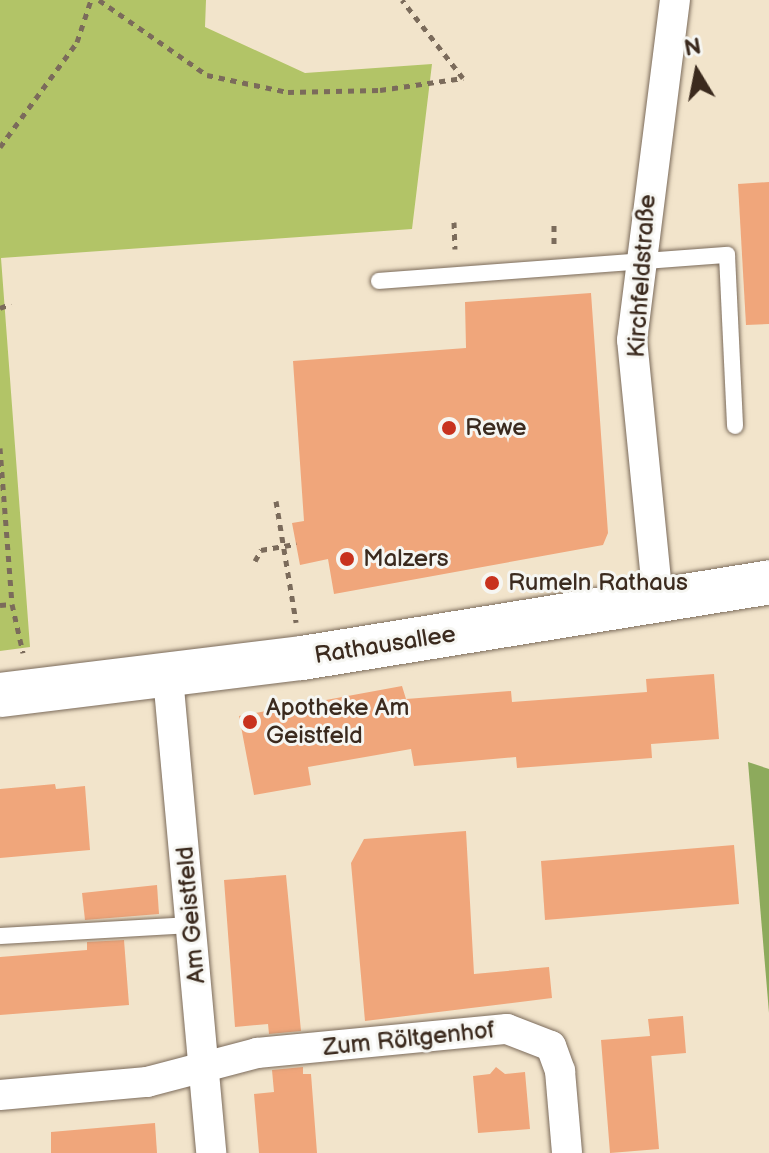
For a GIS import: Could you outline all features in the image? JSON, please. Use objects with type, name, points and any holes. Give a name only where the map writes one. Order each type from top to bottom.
[{"type":"main road","name":"Rathausallee","points":[[14,694],[302,658],[769,582]]},
{"type":"street","name":"Kirchfeldstraße","points":[[658,600],[632,340],[638,261],[675,0]]},
{"type":"street","name":"Am Geistfeld","points":[[168,677],[211,1153]]},
{"type":"street","name":"Zum Röltgenhof","points":[[0,1095],[147,1082],[257,1053],[507,1029],[532,1034],[551,1046],[560,1071],[567,1153]]},
{"type":"lane","points":[[379,281],[727,255],[735,426]]},
{"type":"lane","points":[[0,936],[192,925]]},
{"type":"path","points":[[0,147],[77,42],[91,0]]},
{"type":"path","points":[[99,0],[207,75],[288,92],[380,90],[463,78],[402,0]]},
{"type":"path","points":[[0,308],[11,304]]},
{"type":"path","points":[[0,448],[2,508],[12,604],[21,629],[14,694]]},
{"type":"path","points":[[276,501],[281,547],[302,658]]},
{"type":"path","points":[[255,561],[261,550],[296,544]]},
{"type":"path","points":[[0,605],[12,604]]},
{"type":"green space","points":[[0,0],[206,0],[205,27],[305,73],[432,64],[412,229],[1,258],[30,647],[0,651]]},
{"type":"green space","points":[[748,762],[769,769],[769,1013]]},
{"type":"building","points":[[769,182],[769,324],[746,325],[738,184]]},
{"type":"building","name":"Rewe","points":[[591,293],[608,533],[603,545],[334,594],[328,559],[300,565],[292,523],[304,521],[293,361],[466,348],[465,302]]},
{"type":"building","points":[[714,674],[719,739],[651,744],[652,758],[517,768],[516,757],[414,766],[411,749],[308,767],[311,785],[254,795],[239,716],[402,686],[406,699],[511,691],[512,702],[647,692],[646,679]]},
{"type":"building","points":[[55,784],[56,789],[85,786],[90,850],[0,858],[0,789]]},
{"type":"building","points":[[466,831],[474,974],[549,967],[552,998],[365,1021],[351,863],[364,839]]},
{"type":"building","points":[[734,845],[739,904],[545,920],[541,861]]},
{"type":"building","points":[[286,875],[301,1031],[269,1034],[268,1024],[235,1027],[224,880]]},
{"type":"building","points":[[157,885],[159,914],[85,920],[82,893]]},
{"type":"building","points":[[124,940],[129,1005],[0,1015],[0,957],[87,950],[87,942]]},
{"type":"building","points":[[683,1016],[686,1053],[651,1056],[659,1149],[610,1153],[601,1040],[650,1036],[648,1019]]},
{"type":"building","points":[[303,1067],[303,1074],[311,1074],[317,1153],[259,1153],[254,1094],[274,1092],[272,1070]]},
{"type":"building","points":[[496,1067],[505,1074],[525,1072],[530,1129],[478,1133],[473,1076],[490,1074]]},
{"type":"building","points":[[155,1123],[157,1153],[51,1153],[51,1132]]},
{"type":"place","name":"Rewe","points":[[449,428]]},
{"type":"place","name":"Malzers","points":[[347,559]]},
{"type":"place","name":"Rumeln Rathaus","points":[[492,583]]},
{"type":"place","name":"Apotheke Am Geistfeld","points":[[250,722]]}]
